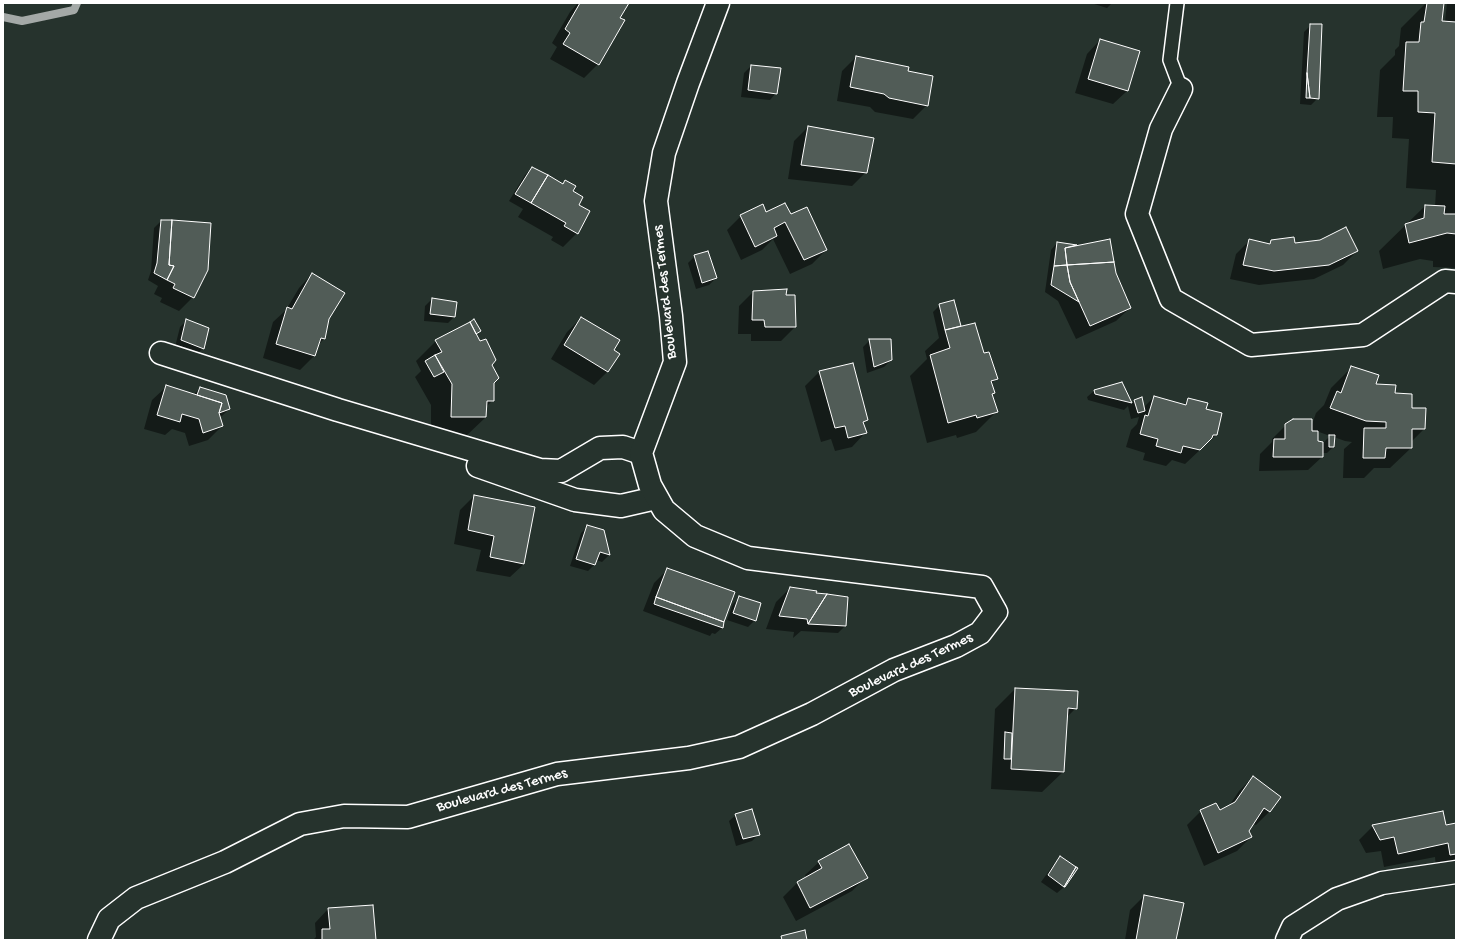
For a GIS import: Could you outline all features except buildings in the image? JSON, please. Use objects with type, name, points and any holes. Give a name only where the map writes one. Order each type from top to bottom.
[{"type":"street","name":"Boulevard des Termes","points":[[99,940],[109,919],[136,898],[225,862],[300,824],[344,816],[408,817],[557,774],[689,758],[739,747],[812,714],[894,670],[956,646],[980,633],[996,612],[982,587],[748,558],[695,536],[664,510],[650,485],[641,453],[675,362],[671,316],[656,201],[664,153],[688,82],[718,3]]},
{"type":"street","points":[[1181,90],[1161,129],[1137,214],[1171,299],[1251,345],[1363,335],[1445,281],[1456,282]]},
{"type":"street","points":[[161,353],[338,410],[540,470],[561,471],[600,448],[624,447],[641,453]]},
{"type":"street","points":[[252,398],[474,464],[575,500],[621,506],[656,498]]},
{"type":"street","points":[[1287,940],[1293,927],[1337,898],[1382,883],[1456,872]]},
{"type":"lane","points":[[1177,3],[1170,60],[1181,90]]},
{"type":"waterway","points":[[3,17],[22,21],[74,10],[77,3]]}]
